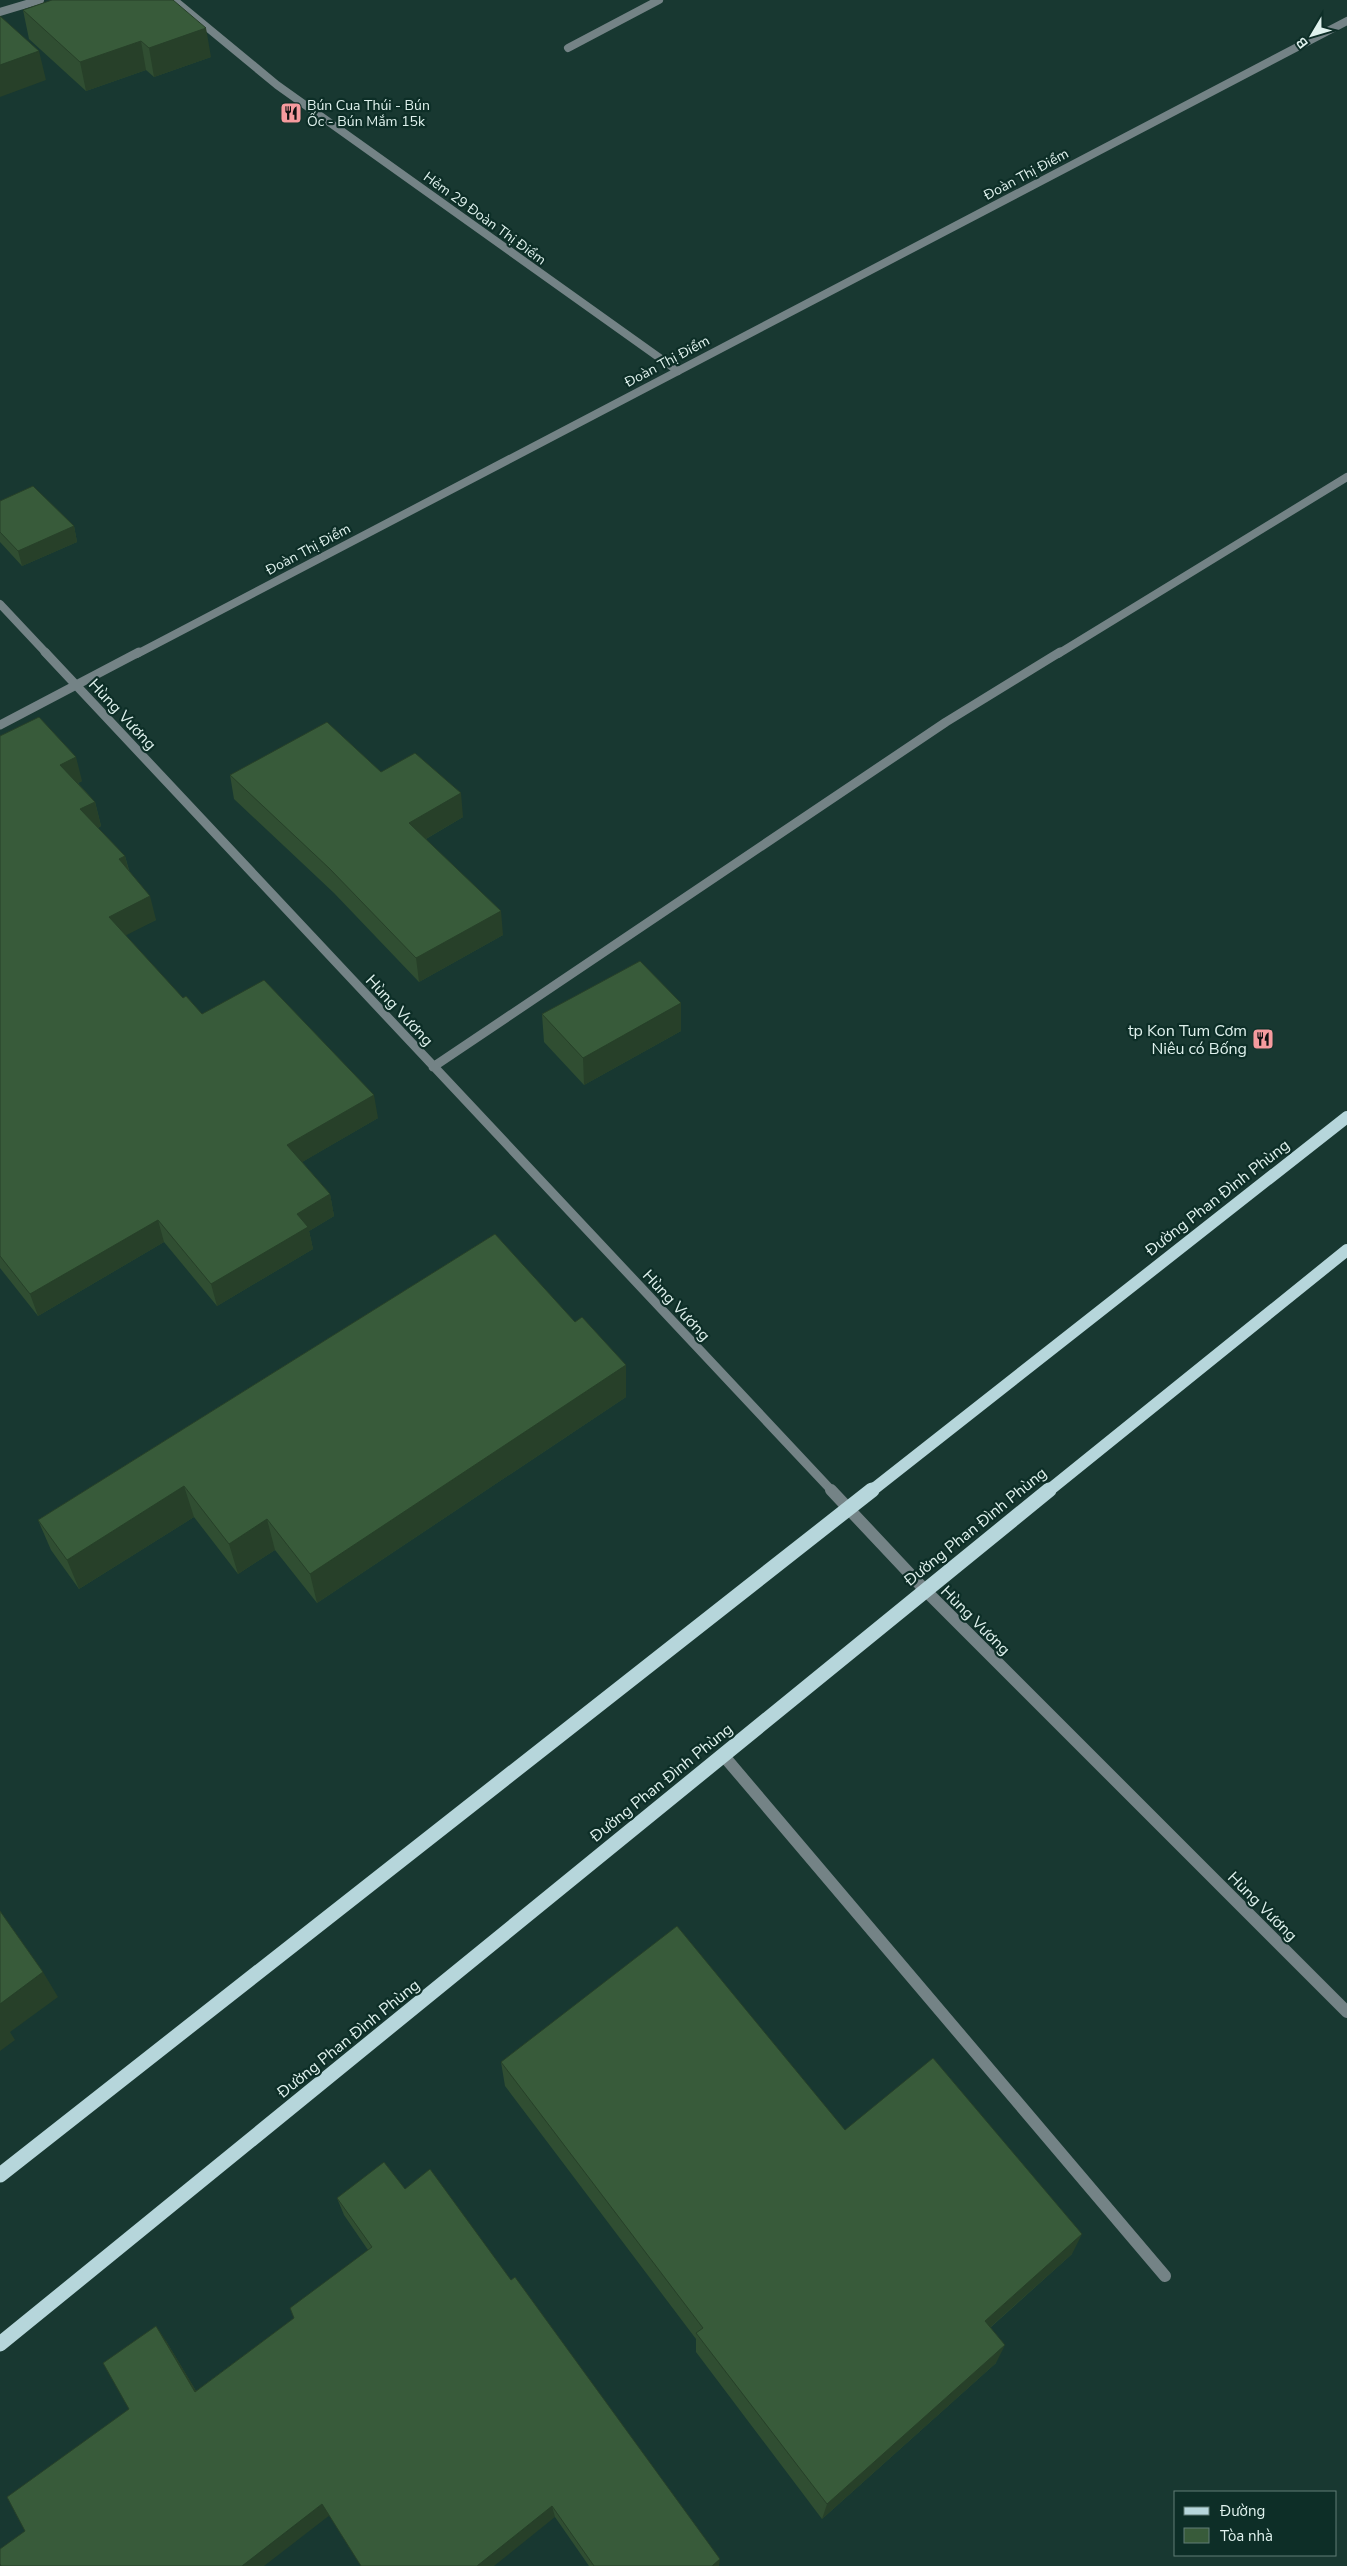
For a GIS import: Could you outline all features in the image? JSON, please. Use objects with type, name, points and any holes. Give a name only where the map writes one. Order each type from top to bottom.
[{"type":"main road","name":"Đường Phan Đình Phùng","points":[[0,2175],[1347,1117]]},
{"type":"main road","name":"Đường Phan Đình Phùng","points":[[0,2344],[925,1590],[1347,1250]]},
{"type":"street","points":[[0,12],[40,0]]},
{"type":"street","name":"Hẻm 29 Đoàn Thị Điểm","points":[[174,0],[277,85],[678,371]]},
{"type":"street","points":[[568,48],[659,0]]},
{"type":"street","name":"Đoàn Thị Điểm","points":[[0,725],[1347,22]]},
{"type":"street","points":[[433,1066],[946,722],[1347,477]]},
{"type":"street","name":"Hùng Vương","points":[[0,604],[925,1590],[1347,2012]]},
{"type":"street","points":[[722,1755],[1165,2276]]},
{"type":"building","points":[[52,0],[173,0],[206,28],[149,48],[141,41],[80,62],[23,10]]},
{"type":"building","points":[[0,16],[39,51],[0,65]]},
{"type":"building","points":[[33,486],[74,526],[18,551],[0,532],[0,501]]},
{"type":"building","points":[[39,717],[76,757],[60,765],[95,802],[80,809],[125,856],[119,859],[150,896],[109,917],[183,998],[186,996],[202,1014],[264,980],[374,1095],[287,1145],[330,1194],[297,1214],[308,1227],[211,1284],[158,1220],[30,1294],[0,1256],[0,736]]},
{"type":"building","points":[[327,722],[381,772],[415,753],[461,793],[409,823],[501,911],[416,958],[330,869],[230,775]]},
{"type":"building","points":[[640,961],[681,1003],[583,1058],[542,1014]]},
{"type":"building","points":[[495,1234],[575,1322],[582,1317],[626,1365],[310,1574],[267,1519],[229,1544],[184,1486],[67,1560],[38,1520]]},
{"type":"building","points":[[0,1911],[43,1972],[0,2004]]},
{"type":"building","points":[[677,1926],[845,2130],[933,2058],[1082,2234],[985,2321],[1005,2345],[827,2504],[696,2333],[703,2328],[501,2062]]},
{"type":"building","points":[[384,2162],[405,2189],[430,2169],[511,2280],[515,2277],[720,2559],[712,2566],[594,2566],[552,2506],[477,2566],[361,2566],[322,2504],[242,2566],[1,2566],[0,2549],[25,2531],[7,2497],[129,2409],[103,2363],[156,2326],[195,2392],[294,2318],[290,2308],[372,2247],[337,2198]]},
{"type":"place","name":"Bún Cua Thúi - Bún Ốc - Bún Mắm 15k","points":[[291,113]]},
{"type":"place","name":"tp Kon Tum Cơm Niêu có Bống","points":[[1263,1039]]}]
